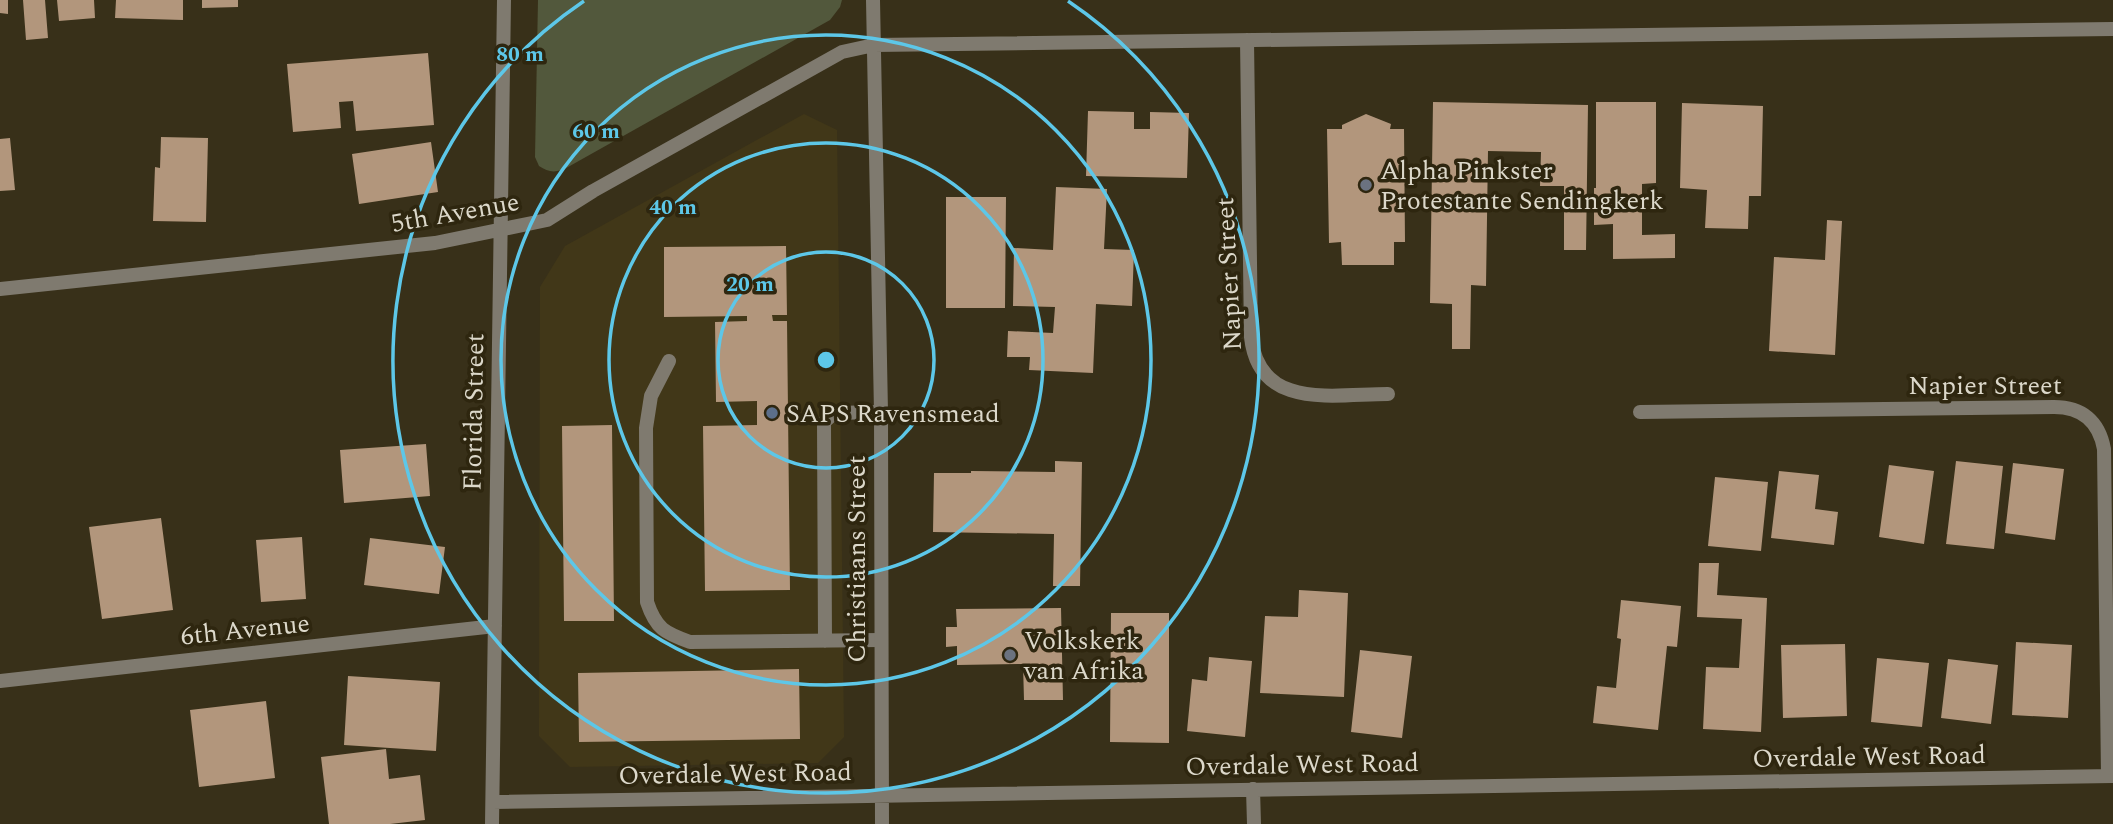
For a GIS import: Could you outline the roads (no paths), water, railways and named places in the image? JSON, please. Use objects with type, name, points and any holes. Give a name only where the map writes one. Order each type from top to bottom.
[{"type":"street","name":"Florida Street","points":[[492,824],[504,0]]},
{"type":"street","name":"Christiaans Street","points":[[873,0],[881,412],[882,824]]},
{"type":"street","name":"5th Avenue","points":[[0,289],[435,243],[547,220],[593,191],[842,52],[874,45],[2113,29]]},
{"type":"street","name":"Napier Street","points":[[1247,40],[1251,337],[1257,363],[1275,384],[1294,392],[1388,394]]},
{"type":"street","points":[[670,361],[651,396],[646,428],[647,602],[653,620],[666,633],[690,642],[881,640]]},
{"type":"street","name":"Napier Street","points":[[1640,412],[2066,407],[2090,417],[2097,426],[2104,449],[2110,776]]},
{"type":"street","points":[[825,641],[824,422],[834,413],[881,412]]},
{"type":"street","name":"6th Avenue","points":[[0,681],[495,626]]},
{"type":"street","name":"Overdale West Road","points":[[493,802],[2110,776]]},
{"type":"street","points":[[1253,789],[1254,824]]},
{"type":"place","name":"Alpha Pinkster Protestante Sendingkerk","points":[[1366,185]]},
{"type":"place","name":"SAPS Ravensmead","points":[[772,413]]},
{"type":"place","name":"Volkskerk van Afrika","points":[[1010,655]]}]
